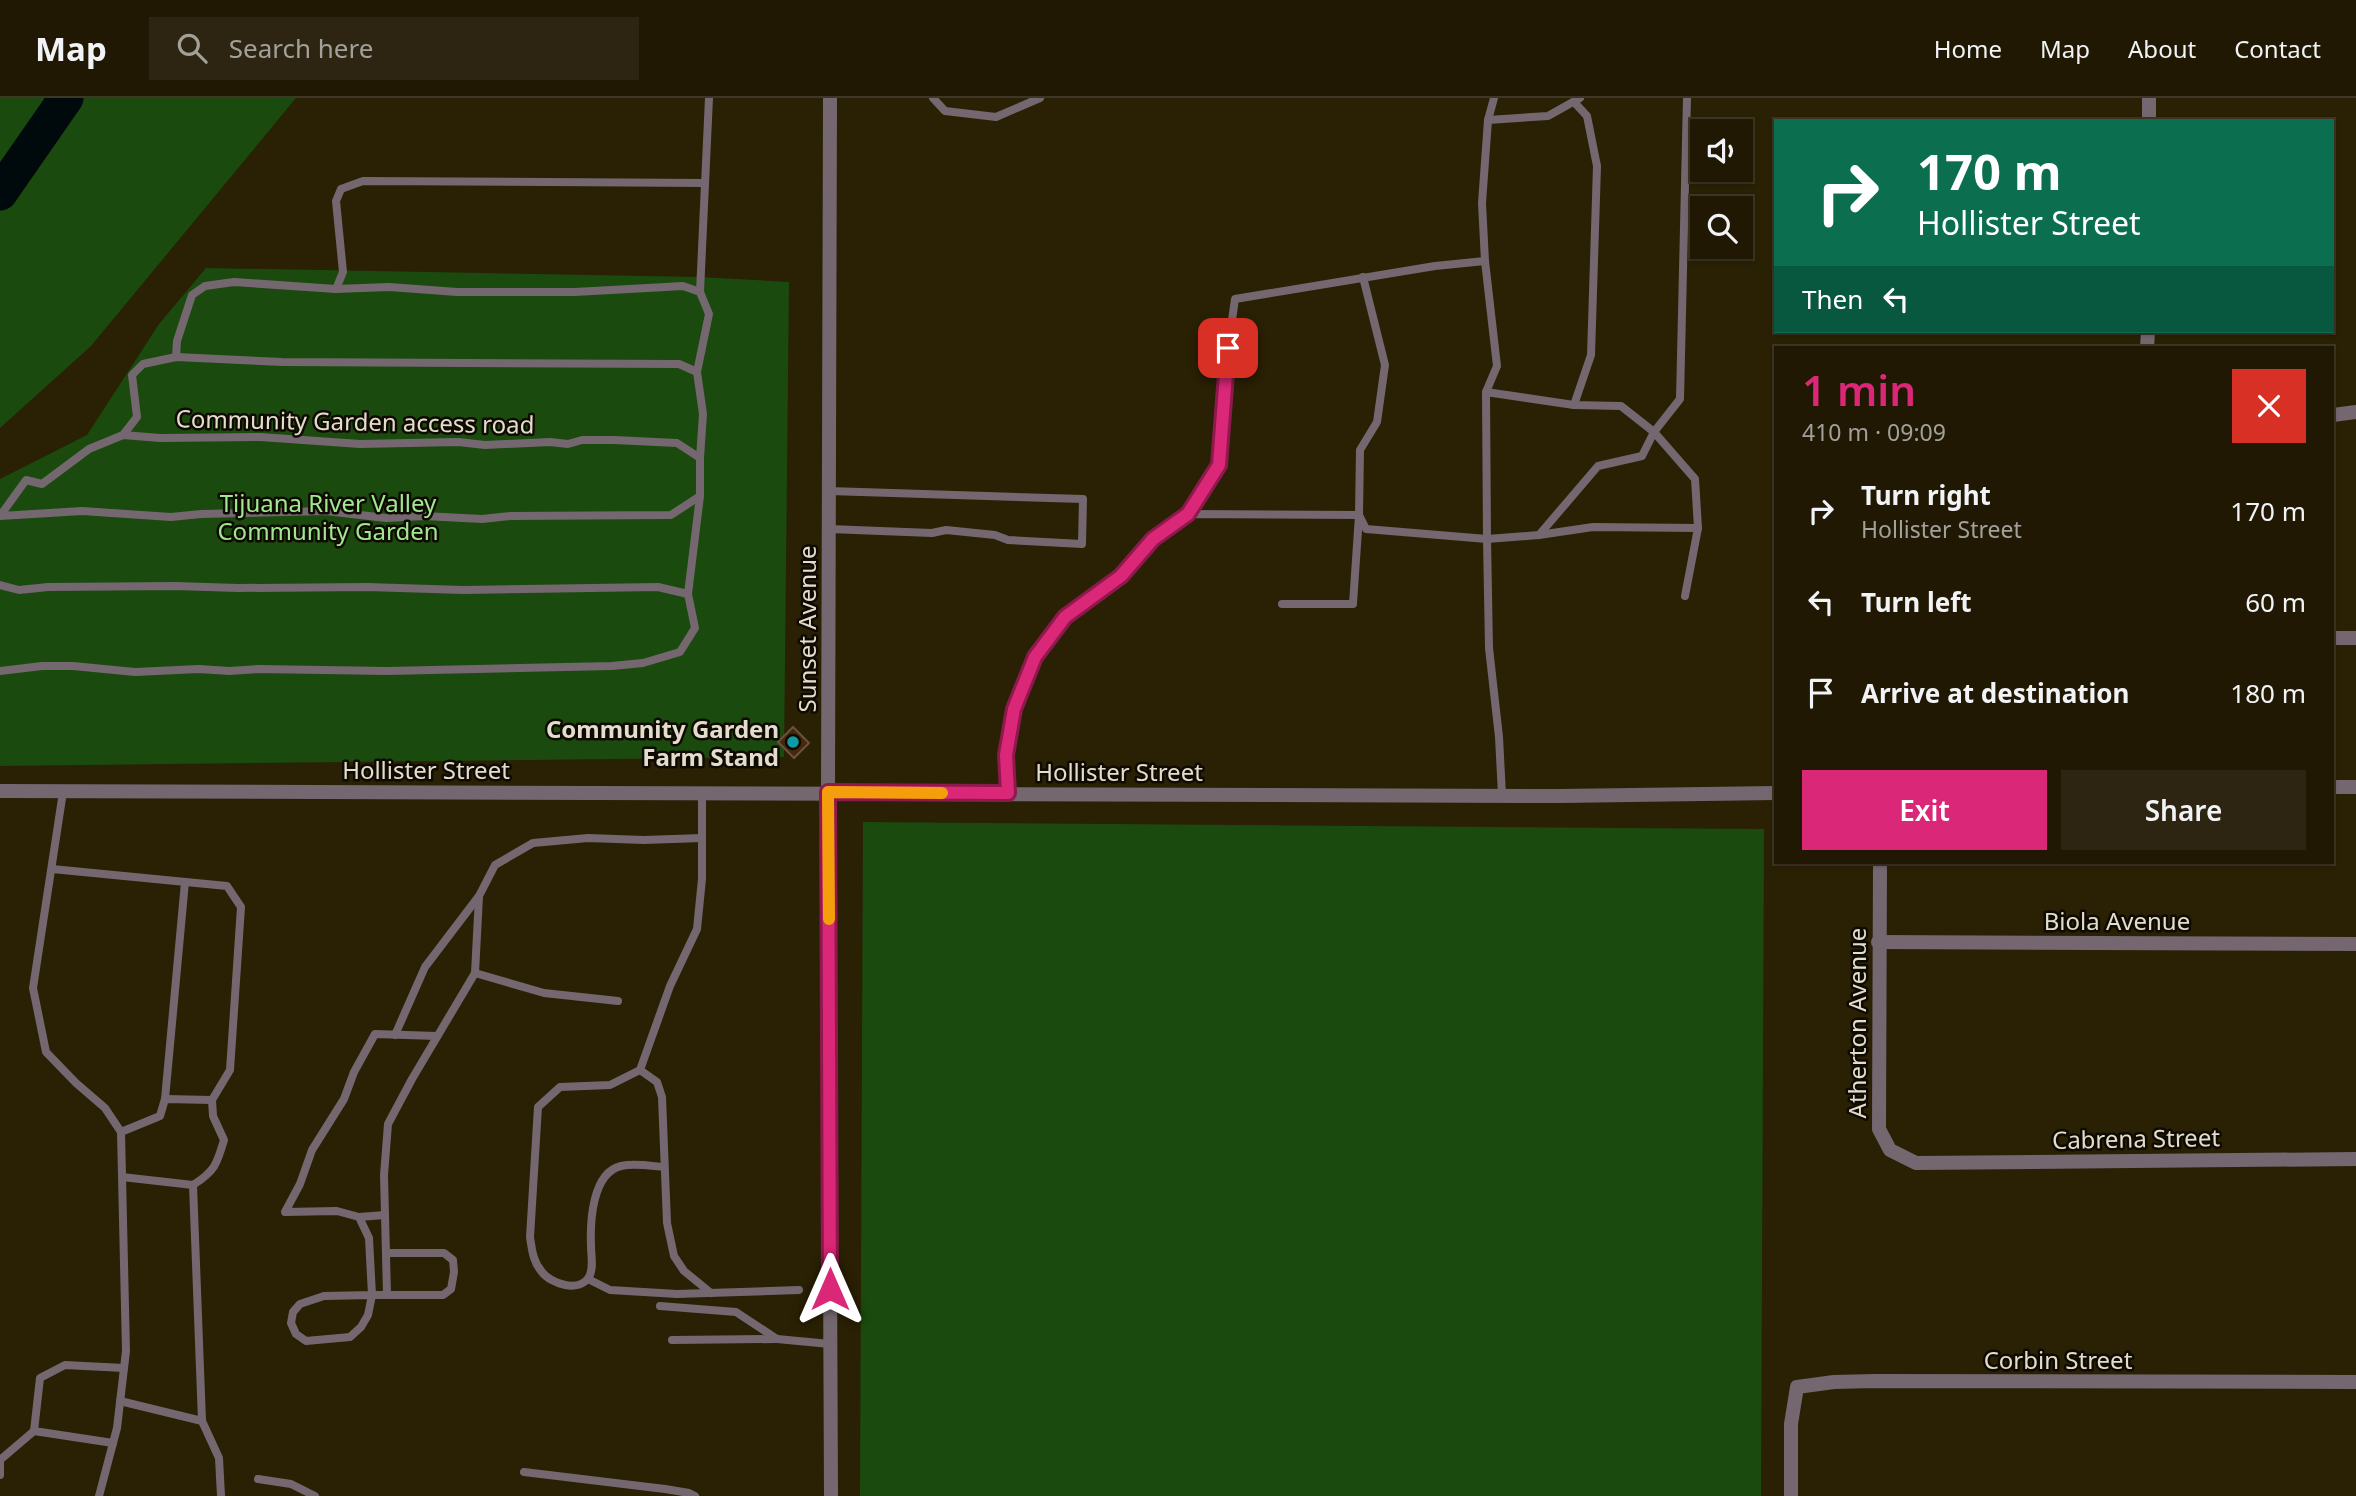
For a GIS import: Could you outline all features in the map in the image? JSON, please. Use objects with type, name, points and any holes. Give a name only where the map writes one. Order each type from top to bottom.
[{"type":"street","name":"Sunset Avenue","points":[[830,98],[828,792],[831,1496]]},
{"type":"street","points":[[2149,98],[2149,119]]},
{"type":"street","points":[[2334,415],[2356,412]]},
{"type":"street","points":[[2334,638],[2356,638]]},
{"type":"street","points":[[2334,788],[2356,787]]},
{"type":"street","name":"Hollister Street","points":[[0,791],[1502,795],[1774,793]]},
{"type":"street","name":"Atherton Avenue","points":[[1880,864],[1879,1129],[1890,1150],[1916,1163]]},
{"type":"street","name":"Biola Avenue","points":[[1878,942],[2356,944]]},
{"type":"street","name":"Cabrena Street","points":[[1916,1163],[2356,1159]]},
{"type":"street","name":"Corbin Street","points":[[1791,1496],[1791,1424],[1797,1387],[1834,1382],[2356,1382]]},
{"type":"lane","points":[[0,671],[42,666],[135,672],[199,669],[387,671],[581,667],[643,663],[680,652],[695,628],[688,594],[700,496],[703,414],[697,372],[709,314],[700,292],[709,98]]},
{"type":"lane","points":[[933,98],[945,111],[996,117],[1040,98]]},
{"type":"lane","points":[[1494,98],[1488,120],[1482,204],[1485,261],[1497,366],[1486,392],[1487,539],[1489,648],[1499,737],[1502,795]]},
{"type":"lane","points":[[1539,535],[1598,466],[1642,456],[1654,432],[1680,399],[1686,98]]},
{"type":"lane","points":[[1488,120],[1548,116],[1577,100],[1587,116],[1597,166],[1591,355],[1574,405]]},
{"type":"lane","points":[[336,289],[343,272],[336,201],[341,190],[363,181],[705,183]]},
{"type":"lane","points":[[1008,793],[1006,755],[1014,709],[1035,657],[1065,617],[1121,576],[1153,539],[1188,514],[1219,465],[1228,348],[1235,299],[1435,266],[1485,261]]},
{"type":"lane","points":[[1282,604],[1353,604],[1360,450],[1377,422],[1385,365],[1363,277]]},
{"type":"lane","points":[[176,357],[177,341],[192,295],[205,286],[234,282],[336,289],[389,287],[457,292],[575,292],[683,286],[700,292]]},
{"type":"lane","points":[[122,435],[137,417],[132,375],[143,363],[176,357],[282,362],[679,364],[697,372]]},
{"type":"lane","points":[[1486,392],[1574,405],[1621,406],[1654,432],[1695,479],[1698,528],[1685,596]]},
{"type":"lane","name":"Community Garden access road","points":[[700,458],[677,443],[625,440],[582,440],[568,444],[360,444],[260,437],[160,438],[122,435],[89,449],[42,484],[26,480],[0,516],[82,511],[171,517],[315,511],[386,518],[671,515],[700,496]]},
{"type":"lane","points":[[829,491],[1083,499],[1082,544],[1007,540],[995,535],[946,530],[932,533],[829,529]]},
{"type":"lane","points":[[1188,514],[1359,515]]},
{"type":"lane","points":[[1359,515],[1366,529],[1487,539],[1593,527],[1698,528]]},
{"type":"lane","points":[[0,585],[19,590],[48,587],[175,586],[463,590],[658,587],[688,594]]},
{"type":"lane","points":[[63,792],[33,988],[46,1052],[105,1108],[121,1132],[126,1351],[113,1443],[99,1496]]},
{"type":"lane","points":[[664,1167],[620,1166],[611,1171],[604,1180],[594,1206],[592,1266],[588,1279],[568,1286],[542,1273],[534,1258],[530,1237],[538,1107],[560,1087],[610,1085],[640,1070],[670,986],[697,929],[702,879],[702,792]]},
{"type":"lane","points":[[395,1035],[425,967],[479,896],[495,865],[533,843],[588,838],[702,838]]},
{"type":"lane","points":[[52,869],[227,886],[241,907],[230,1070],[212,1100],[213,1116],[224,1140],[217,1164],[194,1185],[122,1177]]},
{"type":"lane","points":[[121,1132],[160,1116],[165,1099],[185,882]]},
{"type":"lane","points":[[387,1295],[384,1175],[388,1124],[475,973],[479,896]]},
{"type":"lane","points":[[475,973],[544,993],[618,1002]]},
{"type":"lane","points":[[385,1215],[359,1217],[337,1211],[285,1212],[300,1184],[312,1150],[344,1099],[354,1072],[375,1034],[436,1037]]},
{"type":"lane","points":[[640,1070],[657,1082],[662,1097],[667,1223],[674,1256],[684,1271],[711,1293]]},
{"type":"lane","points":[[165,1099],[212,1100]]},
{"type":"lane","points":[[194,1185],[202,1421],[219,1458],[221,1496]]},
{"type":"lane","points":[[359,1217],[369,1238],[372,1295],[368,1315],[361,1327],[350,1337],[306,1341],[296,1334],[290,1323],[293,1311],[300,1304],[324,1296],[372,1295],[443,1295],[452,1289],[453,1259],[444,1253],[386,1253]]},
{"type":"lane","points":[[588,1279],[610,1290],[677,1294],[799,1290]]},
{"type":"lane","points":[[660,1306],[736,1312],[777,1339]]},
{"type":"lane","points":[[672,1340],[777,1339],[830,1344]]},
{"type":"lane","points":[[0,1475],[0,1460],[34,1431],[40,1378],[65,1365],[124,1368]]},
{"type":"lane","points":[[120,1401],[202,1421]]},
{"type":"lane","points":[[34,1431],[113,1443]]},
{"type":"lane","points":[[524,1472],[665,1489],[695,1496]]},
{"type":"lane","points":[[258,1479],[291,1484],[315,1496]]},
{"type":"green space","points":[[0,98],[296,98],[91,346],[0,428]]},
{"type":"green space","name":"Tijuana River Valley Community Garden","points":[[206,268],[700,277],[789,282],[784,757],[0,766],[0,479],[87,435],[159,324]]},
{"type":"green space","points":[[863,822],[1764,829],[1761,1496],[860,1496]]},
{"type":"building","name":"Community Garden Farm Stand","points":[[793,727],[809,743],[794,758],[778,742]]},
{"type":"waterway","points":[[0,193],[66,98]]},
{"type":"slow traffic","points":[[829,919],[828,792],[942,793]]},
{"type":"place","name":"Community Garden Farm Stand","points":[[793,742]]},
{"type":"route","points":[[830,1289],[828,792],[1008,793],[1006,755],[1014,709],[1035,657],[1065,617],[1121,576],[1153,539],[1188,514],[1219,465],[1228,348]]}]
